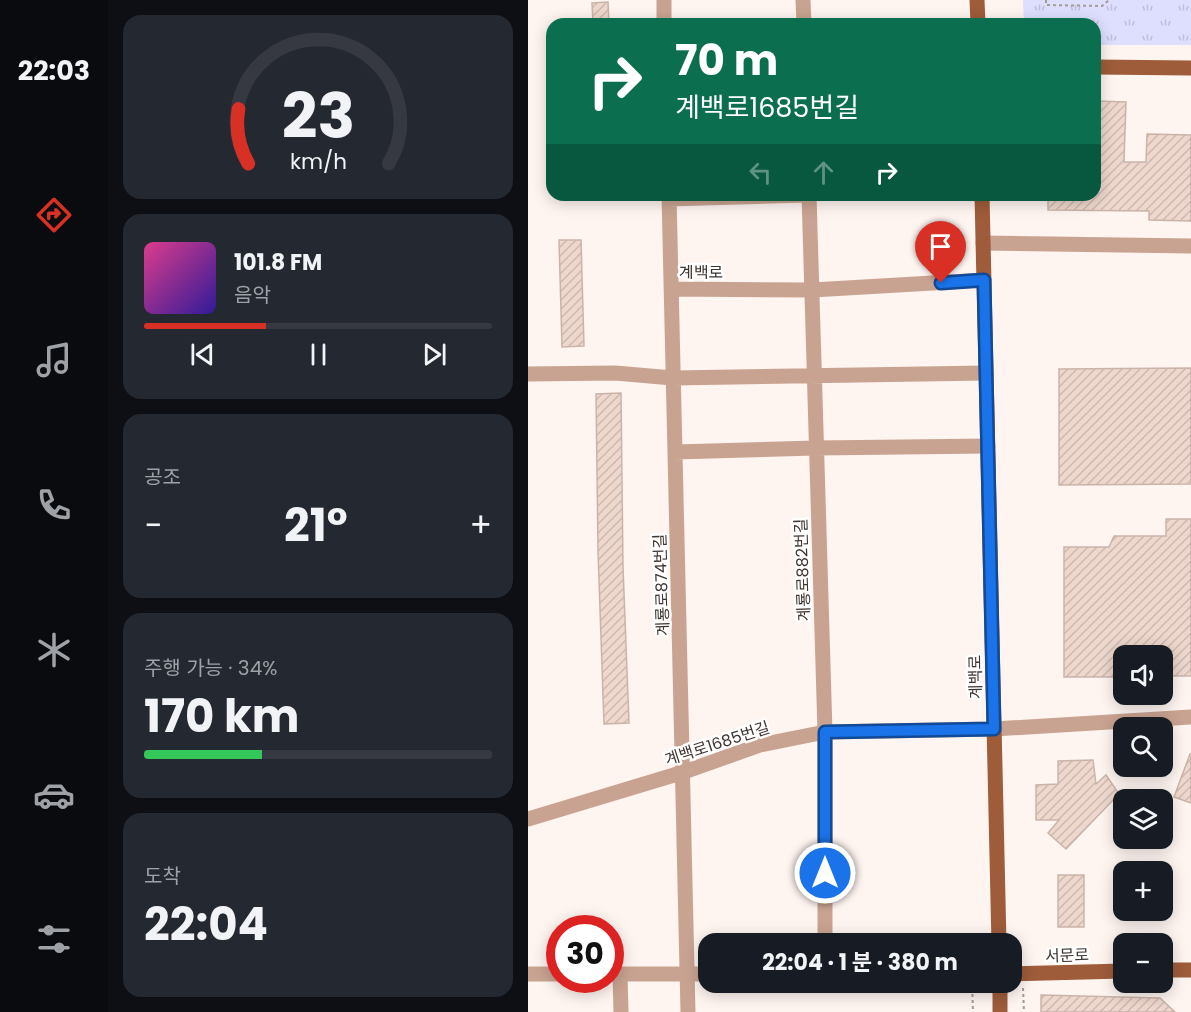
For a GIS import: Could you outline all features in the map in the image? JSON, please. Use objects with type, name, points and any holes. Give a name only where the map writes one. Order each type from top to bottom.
[{"type":"main road","points":[[977,0],[978,18]]},
{"type":"main road","points":[[1101,67],[1191,68]]},
{"type":"main road","name":"계백로","points":[[982,201],[999,933]]},
{"type":"main road","points":[[1173,970],[1191,970]]},
{"type":"main road","name":"서문로","points":[[1022,974],[1113,971]]},
{"type":"main road","points":[[1000,993],[1000,1012]]},
{"type":"street","points":[[664,0],[664,18]]},
{"type":"street","points":[[803,0],[804,18]]},
{"type":"street","name":"계룡로874번길","points":[[669,201],[688,1012]]},
{"type":"street","name":"계룡로882번길","points":[[808,201],[825,732],[825,933]]},
{"type":"street","points":[[983,243],[1191,246]]},
{"type":"street","name":"계백로","points":[[671,290],[812,290],[984,280]]},
{"type":"street","points":[[528,374],[615,373],[673,378],[986,374]]},
{"type":"street","points":[[675,452],[988,446]]},
{"type":"street","name":"계백로1685번길","points":[[528,819],[684,772],[760,746],[825,732],[994,729],[1191,717]]},
{"type":"street","points":[[528,974],[546,974]]},
{"type":"street","points":[[624,974],[698,974]]},
{"type":"street","points":[[618,993],[621,1012]]},
{"type":"path","points":[[1046,0],[1046,5],[1102,6],[1109,0]]},
{"type":"path","points":[[972,993],[973,1012]]},
{"type":"path","points":[[1020,993],[1024,1012]]},
{"type":"green space","points":[[1023,0],[1191,0],[1191,45],[1101,45],[1101,18],[1024,18]]},
{"type":"building","points":[[608,2],[609,18],[593,18],[592,3]]},
{"type":"building","points":[[1101,101],[1126,102],[1124,162],[1146,162],[1147,134],[1191,135],[1191,221],[1149,220],[1149,211],[1048,210],[1048,201],[1101,201]]},
{"type":"building","points":[[559,240],[581,240],[584,346],[562,347]]},
{"type":"building","points":[[1191,368],[1191,484],[1059,485],[1059,369]]},
{"type":"building","points":[[621,393],[623,567],[629,723],[604,724],[598,551],[596,394]]},
{"type":"building","points":[[1166,519],[1191,519],[1191,676],[1173,676],[1173,645],[1113,645],[1113,677],[1064,677],[1064,547],[1109,547],[1114,536],[1166,536]]},
{"type":"building","points":[[1191,754],[1191,803],[1174,797]]},
{"type":"building","points":[[1093,760],[1096,784],[1106,775],[1116,789],[1113,789],[1113,800],[1066,849],[1048,833],[1059,820],[1036,820],[1036,785],[1058,784],[1058,761]]},
{"type":"building","points":[[1058,875],[1084,875],[1084,927],[1058,927]]},
{"type":"building","points":[[1041,995],[1160,998],[1175,1012],[1041,1012]]},
{"type":"route","points":[[825,873],[825,732],[994,729],[984,280],[941,283]]}]
